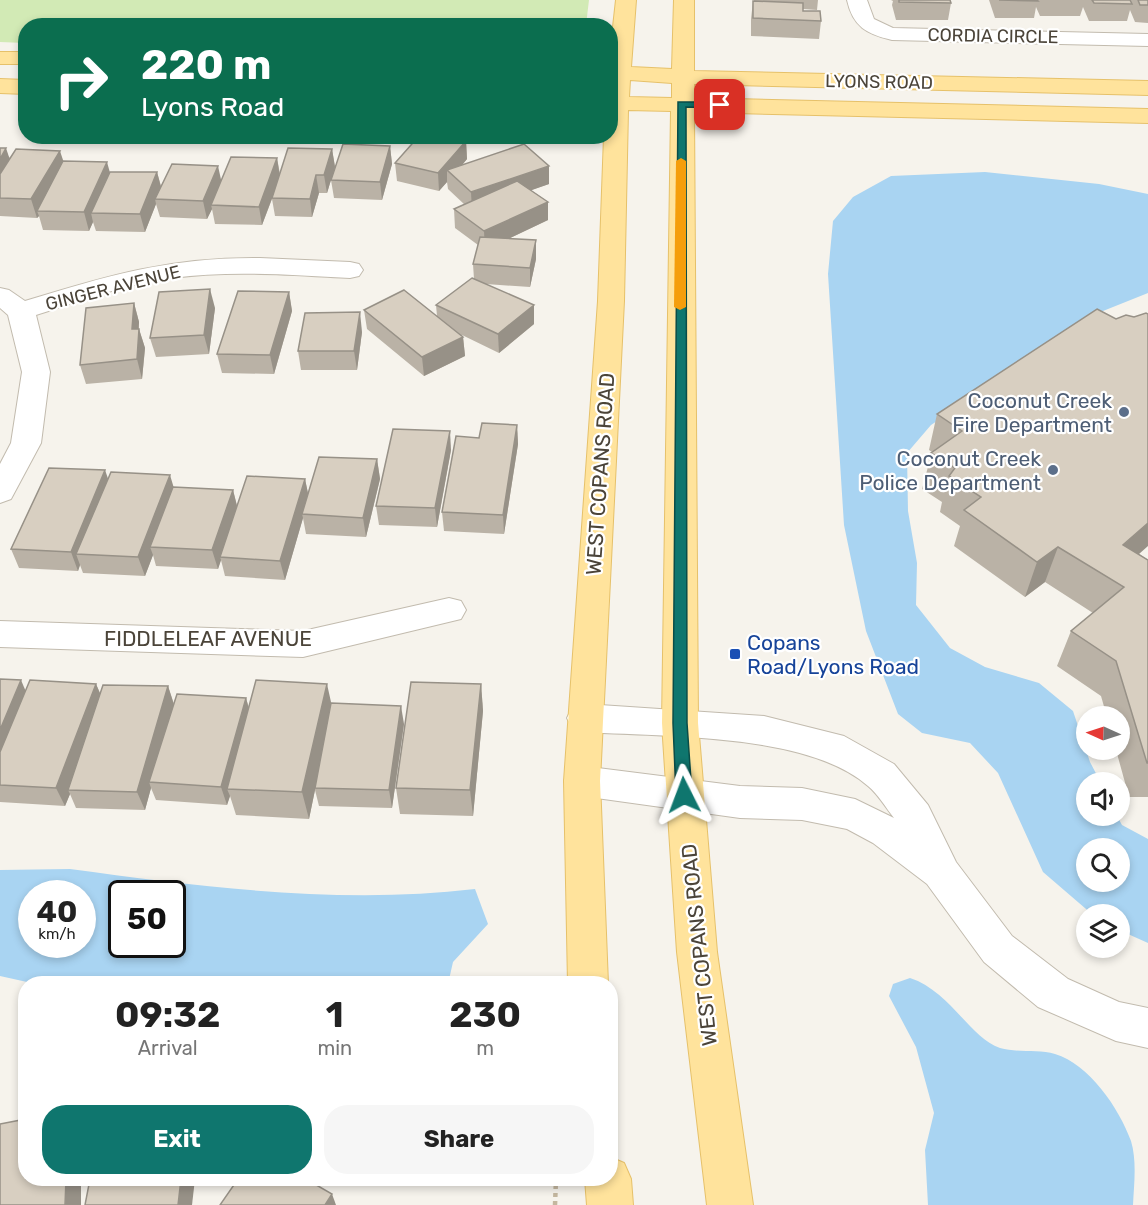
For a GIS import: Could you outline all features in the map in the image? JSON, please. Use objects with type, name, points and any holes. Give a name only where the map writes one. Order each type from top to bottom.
[{"type":"main road","name":"WEST COPANS ROAD","points":[[618,52],[626,0]]},
{"type":"main road","name":"WEST COPANS ROAD","points":[[684,0],[681,104],[680,723],[697,952],[730,1205]]},
{"type":"main road","points":[[0,58],[18,58]]},
{"type":"main road","name":"LYONS ROAD","points":[[618,72],[682,77],[1148,88]]},
{"type":"main road","points":[[0,86],[18,87]]},
{"type":"main road","name":"LYONS ROAD","points":[[618,103],[1148,116]]},
{"type":"main road","name":"WEST COPANS ROAD","points":[[588,976],[582,781],[610,301],[613,144]]},
{"type":"main road","points":[[609,1186],[610,1205]]},
{"type":"street","name":"CORDIA CIRCLE","points":[[857,0],[861,19],[872,28],[892,34],[1148,40]]},
{"type":"street","name":"GINGER AVENUE","points":[[10,304],[170,270],[224,266],[350,270]]},
{"type":"street","points":[[0,492],[26,443],[36,372],[10,304]]},
{"type":"street","name":"FIDDLELEAF AVENUE","points":[[0,634],[303,644],[449,610]]},
{"type":"street","points":[[585,718],[764,730],[831,746],[875,771],[915,816],[942,874],[998,949],[1053,993],[1116,1022],[1148,1028]]},
{"type":"street","points":[[582,781],[740,802],[802,804],[855,815],[886,832],[942,874]]},
{"type":"path","points":[[555,1205],[556,1186]]},
{"type":"green space","points":[[0,0],[589,0],[587,18],[18,18],[18,43],[0,42]]},
{"type":"water","points":[[985,172],[1099,184],[1148,194],[1148,293],[1103,311],[931,425],[907,453],[908,511],[917,563],[916,605],[950,648],[985,667],[1039,683],[1073,711],[1076,720],[1076,760],[1089,760],[1095,772],[1076,772],[1076,826],[1124,826],[1148,839],[1148,943],[1130,935],[1130,904],[1080,904],[1043,872],[998,773],[970,743],[922,733],[898,714],[866,631],[844,525],[828,274],[833,221],[853,197],[891,176]]},
{"type":"water","points":[[70,869],[155,880],[108,880],[108,958],[186,958],[186,884],[272,892],[374,895],[475,889],[488,924],[453,962],[450,976],[18,976],[18,980],[0,976],[0,870]]},
{"type":"water","points":[[910,978],[937,993],[989,1042],[1000,1048],[1055,1054],[1068,1059],[1091,1077],[1111,1102],[1131,1141],[1135,1165],[1133,1205],[928,1205],[925,1150],[934,1113],[916,1047],[889,996],[893,984]]},
{"type":"building","points":[[899,0],[950,0],[951,3],[899,2]]},
{"type":"building","points":[[1092,0],[1130,0],[1132,4],[1094,3]]},
{"type":"building","points":[[1138,0],[1148,0],[1148,5],[1140,5]]},
{"type":"building","points":[[753,1],[803,3],[803,11],[820,11],[821,21],[753,18]]},
{"type":"building","points":[[343,144],[390,146],[380,182],[331,180]]},
{"type":"building","points":[[412,144],[463,144],[438,173],[395,163]]},
{"type":"building","points":[[524,144],[549,166],[471,192],[447,170]]},
{"type":"building","points":[[0,148],[6,148],[0,159]]},
{"type":"building","points":[[288,148],[332,149],[324,175],[316,175],[310,199],[272,198]]},
{"type":"building","points":[[16,149],[60,151],[31,199],[0,198],[0,174]]},
{"type":"building","points":[[231,157],[277,158],[259,207],[211,205]]},
{"type":"building","points":[[63,161],[107,162],[84,212],[37,211]]},
{"type":"building","points":[[172,164],[218,166],[203,201],[155,199]]},
{"type":"building","points":[[110,172],[157,172],[140,214],[91,213]]},
{"type":"building","points":[[517,181],[548,202],[484,231],[454,209]]},
{"type":"building","points":[[480,237],[536,240],[530,268],[473,264]]},
{"type":"building","points":[[472,278],[534,305],[498,334],[436,305]]},
{"type":"building","points":[[210,289],[204,335],[150,338],[159,292]]},
{"type":"building","points":[[404,290],[463,337],[422,357],[364,310]]},
{"type":"building","points":[[238,291],[289,292],[270,355],[217,354]]},
{"type":"building","points":[[134,303],[132,329],[139,329],[137,359],[80,365],[86,308]]},
{"type":"building","points":[[1097,309],[1116,319],[1126,315],[1134,317],[1148,314],[1148,523],[1123,545],[1148,560],[1148,763],[1116,661],[1071,631],[1124,587],[1058,547],[1037,562],[964,510],[981,497],[949,476],[955,468],[931,453],[962,431],[937,414]]},
{"type":"building","points":[[360,312],[354,351],[298,351],[305,313]]},
{"type":"building","points":[[482,423],[517,425],[503,515],[442,512],[456,436],[479,438]]},
{"type":"building","points":[[393,429],[450,431],[435,508],[376,506]]},
{"type":"building","points":[[319,457],[377,459],[363,518],[302,514]]},
{"type":"building","points":[[49,468],[105,470],[71,552],[11,549]]},
{"type":"building","points":[[111,472],[170,475],[138,557],[76,554]]},
{"type":"building","points":[[247,476],[305,479],[280,561],[220,557]]},
{"type":"building","points":[[173,487],[233,490],[212,550],[150,547]]},
{"type":"building","points":[[0,679],[21,680],[0,730]]},
{"type":"building","points":[[30,680],[96,684],[56,788],[0,785],[0,752]]},
{"type":"building","points":[[256,680],[327,684],[302,792],[227,789]]},
{"type":"building","points":[[411,682],[481,684],[470,790],[396,788]]},
{"type":"building","points":[[103,685],[168,686],[137,792],[68,790]]},
{"type":"building","points":[[177,694],[246,698],[221,787],[149,782]]},
{"type":"building","points":[[331,703],[401,706],[389,790],[315,788]]},
{"type":"building","points":[[18,1121],[18,1186],[66,1186],[65,1205],[0,1205],[0,1124]]},
{"type":"building","points":[[89,1186],[180,1186],[178,1205],[85,1205]]},
{"type":"building","points":[[233,1186],[318,1186],[332,1194],[325,1205],[220,1205]]},
{"type":"slow traffic","points":[[680,307],[681,161]]},
{"type":"place","name":"Coconut Creek Fire Department","points":[[1124,412]]},
{"type":"place","name":"Coconut Creek Police Department","points":[[1053,470]]},
{"type":"place","name":"Copans Road/Lyons Road","points":[[735,654]]},
{"type":"route","points":[[684,795],[680,723],[681,104],[720,105]]}]
